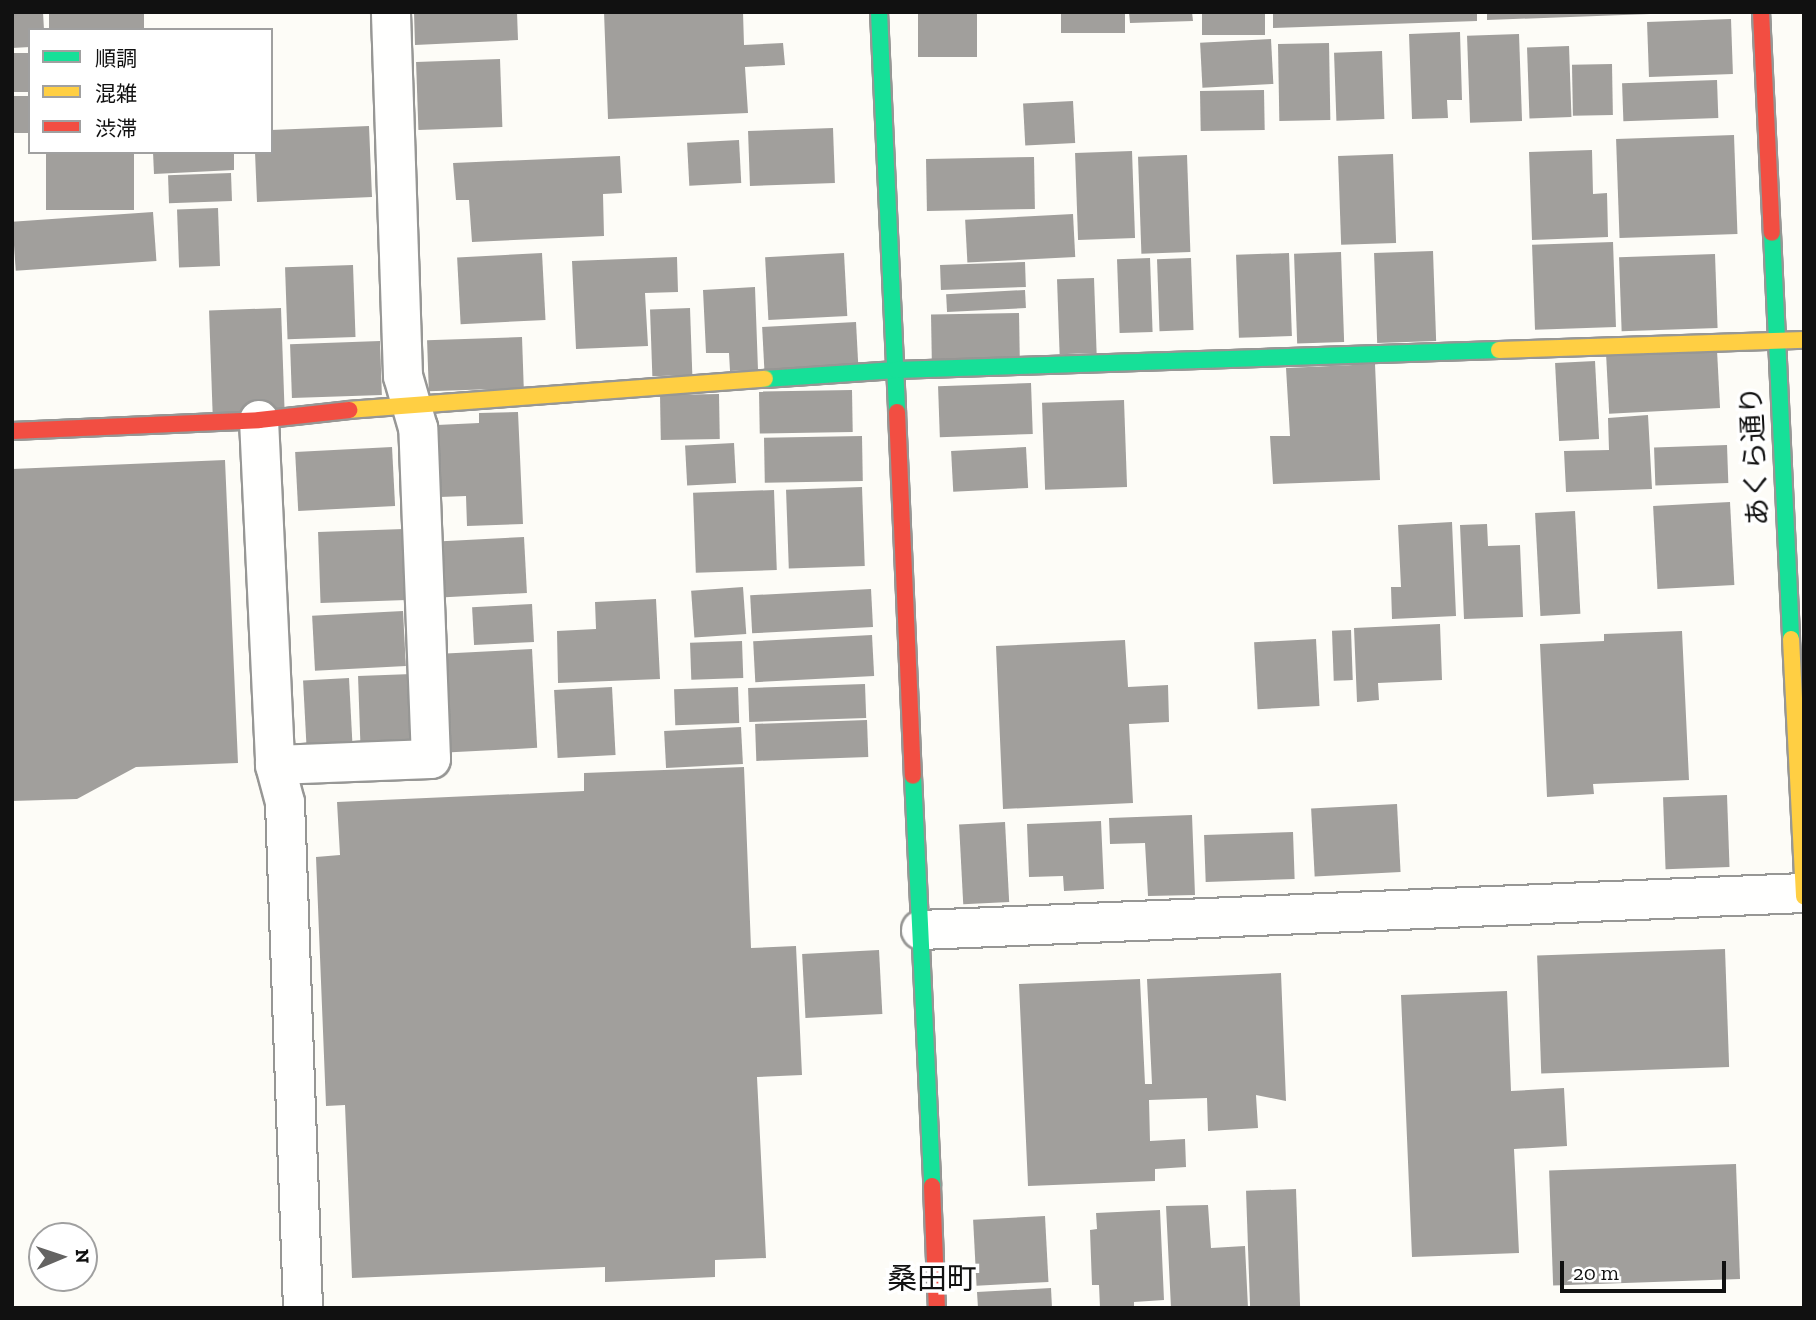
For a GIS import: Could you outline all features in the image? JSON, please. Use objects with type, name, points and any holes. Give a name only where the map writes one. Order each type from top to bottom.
[{"type":"street","points":[[275,765],[430,758],[418,428],[403,376],[391,12]]},
{"type":"street","points":[[879,12],[937,1308]]},
{"type":"street","name":"あくら通り","points":[[1761,12],[1804,895]]},
{"type":"street","points":[[12,431],[259,419],[409,404],[896,370],[1804,340]]},
{"type":"street","points":[[259,419],[275,765],[285,803],[303,1308]]},
{"type":"street","points":[[921,930],[1804,895]]},
{"type":"building","points":[[12,12],[43,12],[44,28],[28,28],[28,47],[12,48]]},
{"type":"building","points":[[49,12],[144,12],[144,28],[49,28]]},
{"type":"building","points":[[414,12],[517,12],[518,40],[415,45]]},
{"type":"building","points":[[604,12],[743,12],[744,45],[783,43],[785,65],[745,67],[748,113],[608,119]]},
{"type":"building","points":[[918,12],[977,12],[977,57],[918,57]]},
{"type":"building","points":[[1061,12],[1125,12],[1125,33],[1061,33]]},
{"type":"building","points":[[1129,12],[1192,12],[1193,21],[1130,23]]},
{"type":"building","points":[[1202,12],[1265,12],[1265,35],[1202,35]]},
{"type":"building","points":[[1273,12],[1477,12],[1477,21],[1273,28]]},
{"type":"building","points":[[1487,12],[1650,12],[1650,14],[1487,20]]},
{"type":"building","points":[[1731,19],[1733,74],[1649,77],[1647,22]]},
{"type":"building","points":[[1460,32],[1462,100],[1447,100],[1448,118],[1412,119],[1409,34]]},
{"type":"building","points":[[1519,34],[1522,121],[1470,123],[1467,36]]},
{"type":"building","points":[[1271,39],[1273,84],[1202,88],[1200,43]]},
{"type":"building","points":[[1329,43],[1330,120],[1279,121],[1278,44]]},
{"type":"building","points":[[1569,46],[1571,117],[1530,118],[1527,47]]},
{"type":"building","points":[[1382,51],[1384,119],[1336,121],[1334,53]]},
{"type":"building","points":[[12,53],[28,53],[28,92],[12,92]]},
{"type":"building","points":[[500,59],[502,127],[418,130],[416,62]]},
{"type":"building","points":[[1612,64],[1613,115],[1573,116],[1572,65]]},
{"type":"building","points":[[1717,80],[1718,118],[1623,121],[1622,83]]},
{"type":"building","points":[[1264,90],[1265,130],[1201,131],[1200,91]]},
{"type":"building","points":[[12,96],[28,96],[28,133],[12,133]]},
{"type":"building","points":[[1073,101],[1075,143],[1025,146],[1023,104]]},
{"type":"building","points":[[369,126],[372,197],[257,202],[255,154],[273,154],[273,130]]},
{"type":"building","points":[[833,128],[835,183],[750,186],[748,131]]},
{"type":"building","points":[[1734,135],[1737,234],[1620,238],[1616,139]]},
{"type":"building","points":[[739,140],[741,183],[689,186],[687,143]]},
{"type":"building","points":[[1592,150],[1593,194],[1607,193],[1608,237],[1532,240],[1529,152]]},
{"type":"building","points":[[1132,151],[1135,238],[1078,240],[1075,153]]},
{"type":"building","points":[[46,154],[134,154],[134,210],[46,210]]},
{"type":"building","points":[[153,154],[234,154],[234,170],[154,174]]},
{"type":"building","points":[[1393,154],[1396,243],[1341,245],[1338,156]]},
{"type":"building","points":[[1187,155],[1190,252],[1141,254],[1138,157]]},
{"type":"building","points":[[620,156],[622,193],[603,194],[604,236],[472,242],[469,200],[456,200],[453,163]]},
{"type":"building","points":[[1034,157],[1035,209],[927,211],[926,159]]},
{"type":"building","points":[[231,173],[232,201],[169,203],[168,175]]},
{"type":"building","points":[[218,208],[220,266],[179,267],[177,209]]},
{"type":"building","points":[[153,212],[156,261],[16,271],[12,222]]},
{"type":"building","points":[[1073,214],[1075,257],[967,263],[965,220]]},
{"type":"building","points":[[1613,242],[1616,327],[1535,330],[1532,245]]},
{"type":"building","points":[[1433,251],[1436,341],[1377,343],[1374,253]]},
{"type":"building","points":[[1341,252],[1344,342],[1297,344],[1294,254]]},
{"type":"building","points":[[542,253],[546,320],[461,324],[457,257]]},
{"type":"building","points":[[844,253],[847,316],[768,320],[765,257]]},
{"type":"building","points":[[1289,253],[1292,336],[1239,338],[1236,255]]},
{"type":"building","points":[[1715,254],[1718,328],[1622,331],[1619,257]]},
{"type":"building","points":[[677,257],[678,292],[645,293],[648,346],[576,349],[572,261]]},
{"type":"building","points":[[1150,258],[1153,332],[1120,333],[1117,259]]},
{"type":"building","points":[[1191,258],[1194,330],[1160,331],[1157,259]]},
{"type":"building","points":[[1025,262],[1026,287],[941,290],[940,265]]},
{"type":"building","points":[[353,265],[356,337],[288,339],[285,267]]},
{"type":"building","points":[[1094,278],[1097,353],[1060,354],[1057,279]]},
{"type":"building","points":[[755,287],[758,370],[730,371],[729,353],[706,353],[703,290]]},
{"type":"building","points":[[1025,290],[1026,308],[947,312],[946,294]]},
{"type":"building","points":[[281,308],[285,411],[213,413],[209,311]]},
{"type":"building","points":[[690,308],[692,375],[652,376],[650,309]]},
{"type":"building","points":[[1019,313],[1020,360],[932,362],[931,315]]},
{"type":"building","points":[[856,322],[858,366],[764,371],[762,327]]},
{"type":"building","points":[[522,337],[524,388],[429,391],[427,340]]},
{"type":"building","points":[[380,341],[382,395],[292,398],[290,344]]},
{"type":"building","points":[[1717,350],[1720,408],[1609,414],[1606,356]]},
{"type":"building","points":[[1595,361],[1599,439],[1559,441],[1555,363]]},
{"type":"building","points":[[1375,364],[1380,480],[1273,484],[1270,436],[1290,436],[1286,368]]},
{"type":"building","points":[[1031,383],[1033,434],[940,437],[938,386]]},
{"type":"building","points":[[852,390],[853,432],[760,434],[759,392]]},
{"type":"building","points":[[719,394],[720,439],[661,440],[660,395]]},
{"type":"building","points":[[1124,400],[1127,487],[1045,490],[1042,403]]},
{"type":"building","points":[[518,412],[523,524],[467,526],[466,496],[440,497],[437,425],[479,423],[479,413]]},
{"type":"building","points":[[1648,415],[1652,489],[1566,492],[1564,451],[1609,450],[1608,418]]},
{"type":"building","points":[[862,436],[863,481],[765,483],[764,438]]},
{"type":"building","points":[[734,443],[736,483],[687,486],[685,446]]},
{"type":"building","points":[[1727,445],[1728,483],[1655,486],[1654,448]]},
{"type":"building","points":[[392,447],[395,506],[298,511],[295,452]]},
{"type":"building","points":[[1026,447],[1028,488],[953,492],[951,451]]},
{"type":"building","points":[[225,460],[238,763],[136,767],[77,799],[12,801],[12,469]]},
{"type":"building","points":[[862,487],[865,566],[789,569],[786,490]]},
{"type":"building","points":[[774,490],[777,570],[696,573],[693,493]]},
{"type":"building","points":[[1730,502],[1734,585],[1657,589],[1653,506]]},
{"type":"building","points":[[1575,511],[1580,614],[1540,616],[1535,513]]},
{"type":"building","points":[[1452,522],[1456,616],[1392,619],[1391,587],[1401,587],[1398,525]]},
{"type":"building","points":[[1487,524],[1488,546],[1520,545],[1523,617],[1464,619],[1460,525]]},
{"type":"building","points":[[404,529],[406,600],[321,603],[318,532]]},
{"type":"building","points":[[524,537],[527,593],[445,597],[442,541]]},
{"type":"building","points":[[743,587],[746,634],[694,638],[691,591]]},
{"type":"building","points":[[871,589],[873,627],[752,633],[750,595]]},
{"type":"building","points":[[656,599],[660,679],[558,683],[557,631],[596,629],[595,602]]},
{"type":"building","points":[[532,604],[534,642],[474,645],[472,607]]},
{"type":"building","points":[[403,611],[406,666],[315,671],[312,616]]},
{"type":"building","points":[[1440,624],[1442,680],[1378,683],[1379,700],[1357,702],[1354,628]]},
{"type":"building","points":[[1351,630],[1353,680],[1334,681],[1332,631]]},
{"type":"building","points":[[1682,631],[1689,780],[1593,784],[1594,794],[1547,797],[1540,644],[1604,641],[1604,634]]},
{"type":"building","points":[[872,635],[874,676],[755,682],[753,641]]},
{"type":"building","points":[[1316,639],[1320,706],[1258,709],[1254,642]]},
{"type":"building","points":[[1125,640],[1128,687],[1168,685],[1169,722],[1129,724],[1133,803],[1003,809],[996,646]]},
{"type":"building","points":[[742,641],[743,678],[691,680],[690,643]]},
{"type":"building","points":[[532,649],[537,748],[451,752],[446,654]]},
{"type":"building","points":[[412,674],[415,748],[361,750],[358,676]]},
{"type":"building","points":[[349,678],[353,752],[307,754],[303,680]]},
{"type":"building","points":[[865,684],[866,718],[749,722],[748,688]]},
{"type":"building","points":[[612,687],[616,755],[558,758],[554,690]]},
{"type":"building","points":[[738,687],[739,723],[675,725],[674,689]]},
{"type":"building","points":[[867,720],[868,757],[756,761],[755,724]]},
{"type":"building","points":[[741,727],[743,764],[666,768],[664,731]]},
{"type":"building","points":[[744,767],[751,948],[796,946],[802,1075],[757,1077],[766,1258],[715,1260],[715,1277],[605,1282],[605,1267],[352,1278],[345,1105],[326,1106],[316,857],[340,855],[337,802],[584,791],[584,773]]},
{"type":"building","points":[[1727,795],[1730,867],[1666,869],[1663,797]]},
{"type":"building","points":[[1397,804],[1401,872],[1315,876],[1311,809]]},
{"type":"building","points":[[1192,815],[1195,895],[1148,896],[1145,843],[1110,844],[1109,818]]},
{"type":"building","points":[[1101,821],[1104,889],[1064,891],[1063,876],[1029,877],[1027,824]]},
{"type":"building","points":[[1005,822],[1009,902],[963,904],[959,824]]},
{"type":"building","points":[[1293,832],[1295,879],[1206,882],[1204,835]]},
{"type":"building","points":[[1725,949],[1729,1067],[1541,1073],[1537,956]]},
{"type":"building","points":[[879,950],[882,1014],[805,1018],[802,954]]},
{"type":"building","points":[[1281,973],[1286,1101],[1256,1095],[1258,1128],[1208,1131],[1207,1098],[1149,1100],[1150,1141],[1185,1139],[1186,1167],[1155,1169],[1155,1181],[1028,1186],[1019,984],[1140,979],[1145,1084],[1152,1084],[1147,979]]},
{"type":"building","points":[[1507,991],[1511,1091],[1564,1088],[1567,1146],[1514,1149],[1519,1253],[1412,1257],[1401,995]]},
{"type":"building","points":[[1736,1164],[1740,1279],[1553,1285],[1549,1171]]},
{"type":"building","points":[[1296,1189],[1300,1306],[1250,1308],[1246,1191]]},
{"type":"building","points":[[1208,1205],[1211,1248],[1245,1246],[1248,1308],[1171,1308],[1166,1206]]},
{"type":"building","points":[[1160,1210],[1164,1300],[1134,1302],[1134,1308],[1100,1308],[1099,1285],[1092,1285],[1090,1230],[1097,1229],[1096,1213]]},
{"type":"building","points":[[1045,1216],[1048,1282],[977,1286],[973,1220]]},
{"type":"building","points":[[1051,1288],[1052,1308],[978,1308],[977,1292]]},
{"type":"traffic: fast","points":[[879,12],[897,412]]},
{"type":"traffic: fast","points":[[1772,233],[1791,639]]},
{"type":"traffic: fast","points":[[765,379],[896,370],[1499,350]]},
{"type":"traffic: fast","points":[[913,776],[932,1186]]},
{"type":"traffic: slow","points":[[1499,350],[1804,340]]},
{"type":"traffic: slow","points":[[349,410],[765,379]]},
{"type":"traffic: slow","points":[[1791,639],[1804,897]]},
{"type":"traffic: jam","points":[[1761,12],[1772,233]]},
{"type":"traffic: jam","points":[[12,431],[259,420],[349,410]]},
{"type":"traffic: jam","points":[[897,412],[913,776]]},
{"type":"traffic: jam","points":[[932,1186],[937,1308]]},
{"type":"district","name":"桑田町","points":[[932,1279]]}]
